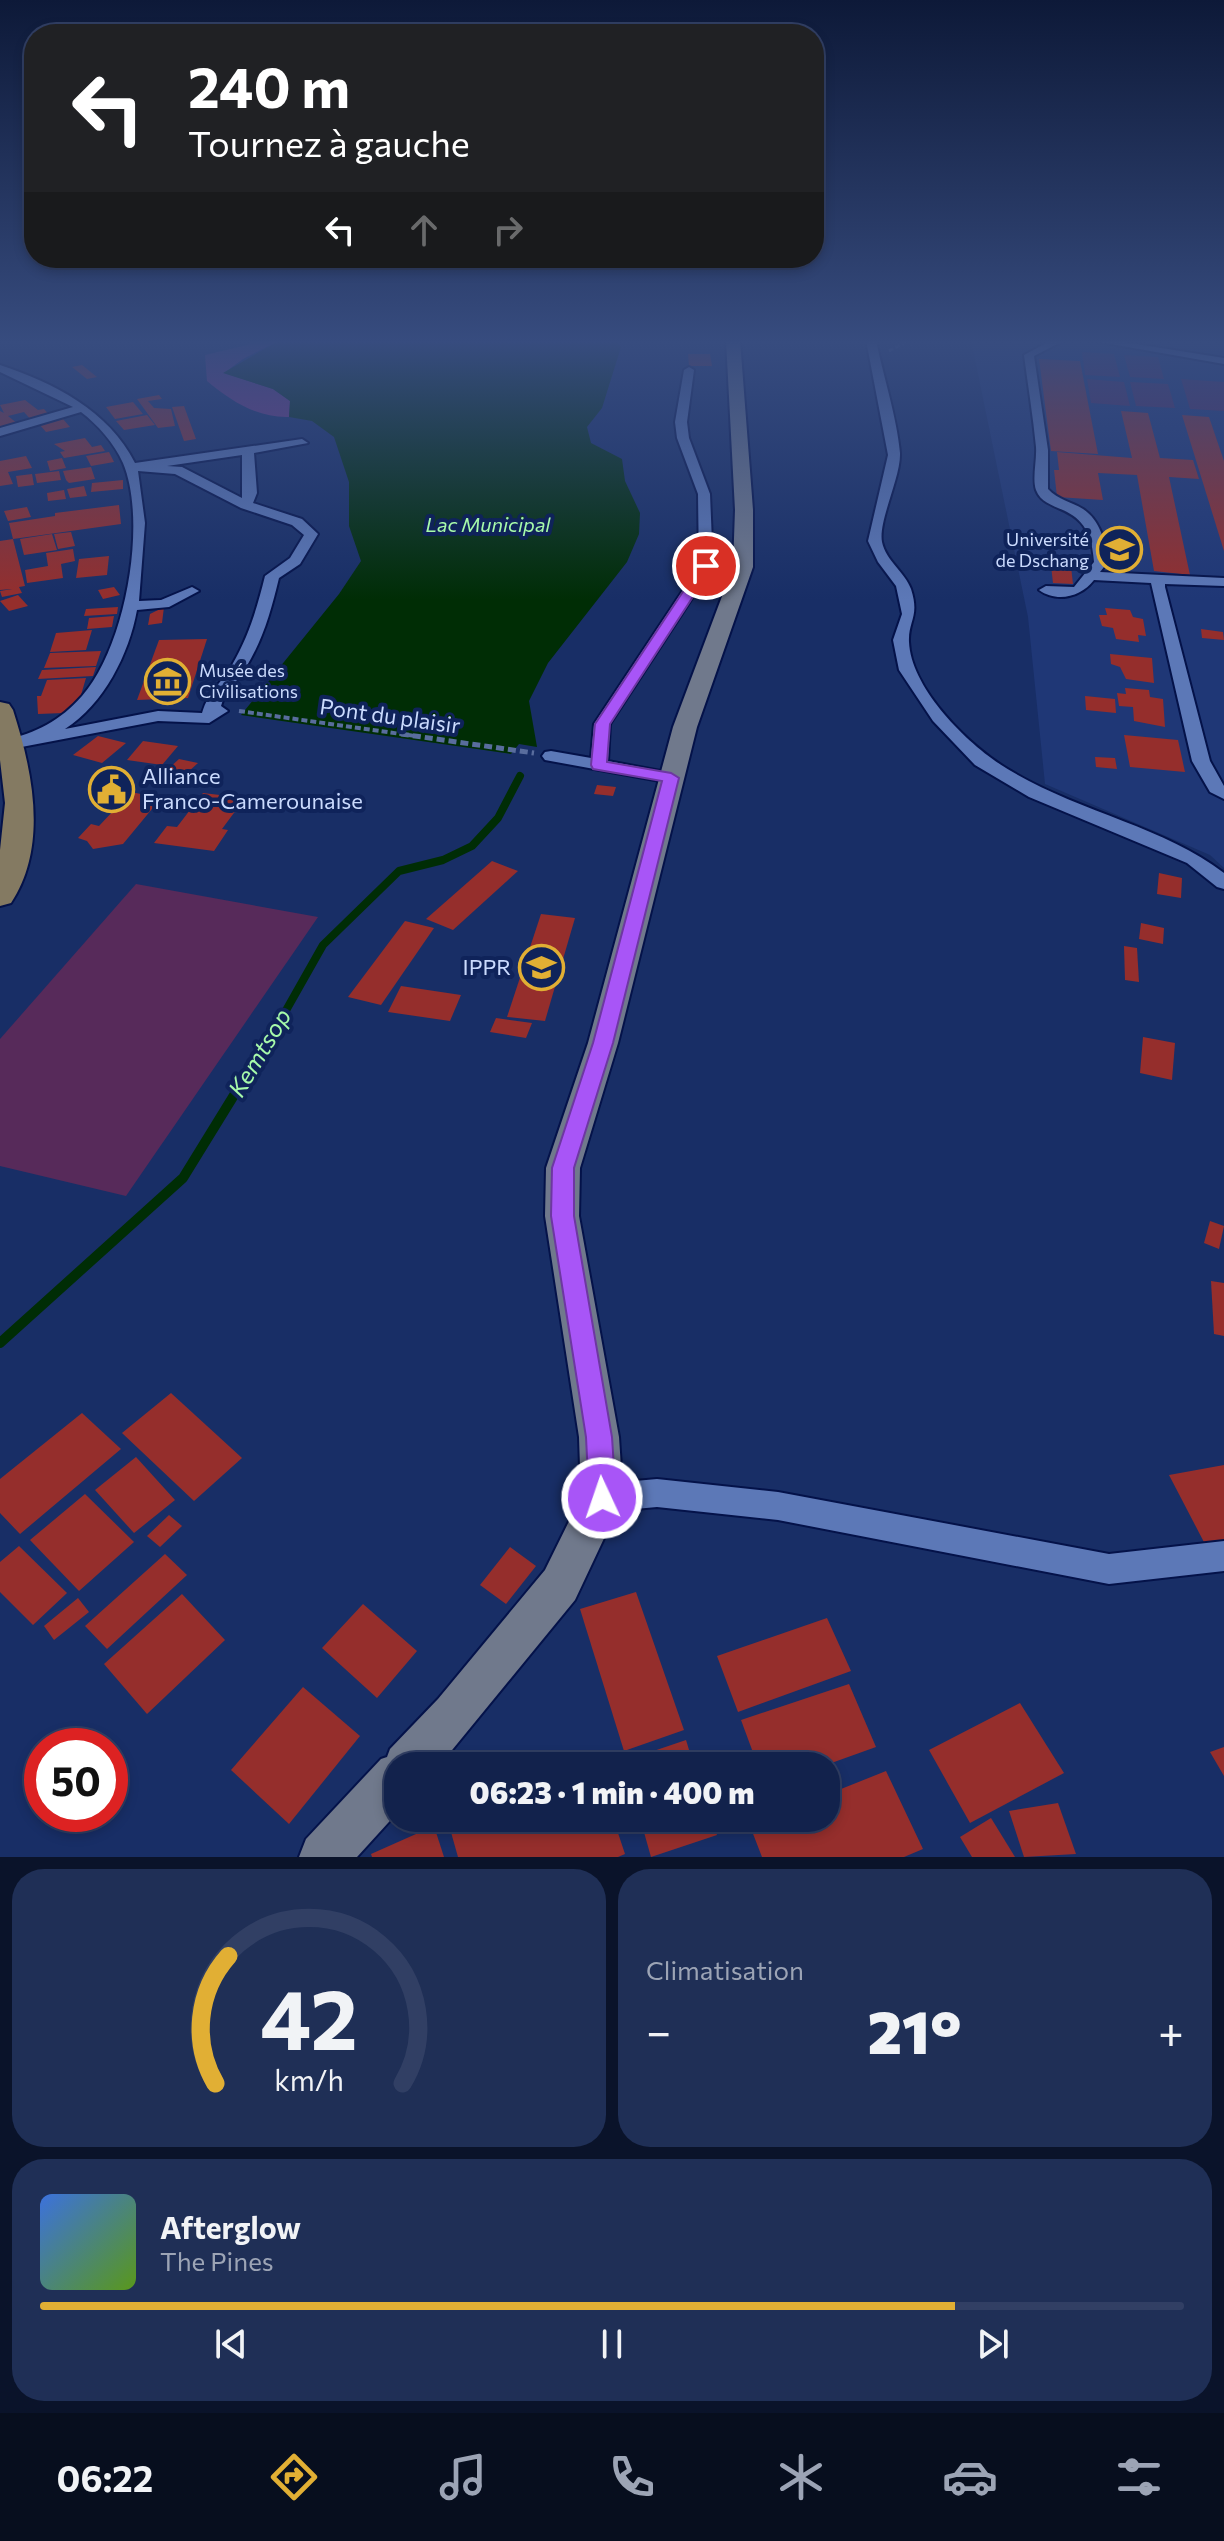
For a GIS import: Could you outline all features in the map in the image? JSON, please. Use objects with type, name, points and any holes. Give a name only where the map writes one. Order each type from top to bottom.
[{"type":"main road","points":[[420,1752],[560,1585],[602,1498],[599,1437],[562,1216],[563,1168],[603,1043],[685,727],[743,567],[746,540],[736,427]]},
{"type":"main road","points":[[0,710],[11,744],[20,810],[20,839],[0,896]]},
{"type":"main road","points":[[324,1857],[384,1791]]},
{"type":"street","points":[[40,737],[59,729],[79,712],[104,678],[117,653],[132,606],[139,555],[136,496],[131,467],[104,427]]},
{"type":"street","points":[[599,765],[602,724],[706,566],[708,520],[704,494],[682,427]]},
{"type":"street","points":[[888,427],[894,455],[875,541],[885,562],[903,586],[909,614],[901,640],[907,670],[939,718],[981,761],[1035,793],[1194,859],[1224,883]]},
{"type":"street","points":[[1039,427],[1042,490],[1048,497],[1081,513],[1091,525],[1100,548],[1101,562],[1079,590],[1066,593],[1046,590]]},
{"type":"street","points":[[131,467],[302,443]]},
{"type":"street","points":[[246,505],[251,493],[248,449]]},
{"type":"street","points":[[11,744],[158,716],[216,714],[216,694],[237,670],[261,623],[272,576],[295,561],[311,534],[297,522],[246,505],[178,470],[131,467]]},
{"type":"street","points":[[1093,576],[1224,582]]},
{"type":"street","points":[[1159,577],[1158,587],[1201,761],[1216,788],[1224,794]]},
{"type":"street","points":[[132,606],[164,604],[192,591]]},
{"type":"street","points":[[551,756],[671,778]]},
{"type":"street","points":[[602,1498],[657,1493],[778,1506],[1109,1569],[1224,1556]]},
{"type":"path","name":"Pont du plaisir","points":[[216,714],[551,756]]},
{"type":"shaded area","name":"Université de Dschang","points":[[989,427],[1224,427],[1224,868],[1210,855],[1045,784],[1028,617]]},
{"type":"shaded area","points":[[136,884],[318,917],[126,1196],[0,1166],[0,1039]]},
{"type":"water","name":"Lac Municipal","points":[[320,427],[587,427],[591,443],[622,459],[625,481],[640,513],[639,534],[627,562],[548,663],[529,701],[537,747],[519,744],[511,754],[241,715],[339,594],[361,561],[349,526],[349,482],[334,437]]},
{"type":"building","points":[[41,427],[70,427],[46,432]]},
{"type":"building","points":[[179,427],[192,427],[196,439],[184,441]]},
{"type":"building","points":[[1048,427],[1093,427],[1098,454],[1051,451]]},
{"type":"building","points":[[1125,427],[1152,427],[1160,458],[1193,460],[1199,479],[1169,477],[1190,575],[1154,571],[1137,475],[1098,473],[1103,500],[1057,497],[1054,470],[1059,470],[1057,452],[1132,458]]},
{"type":"building","points":[[1186,427],[1212,427],[1224,461],[1224,551]]},
{"type":"building","points":[[85,438],[92,447],[101,445],[105,451],[64,458],[60,452],[65,451],[54,444]]},
{"type":"building","points":[[109,452],[114,462],[91,466],[86,456]]},
{"type":"building","points":[[26,456],[32,468],[8,472],[13,484],[0,486],[0,461]]},
{"type":"building","points":[[62,458],[66,468],[50,471],[47,461]]},
{"type":"building","points":[[91,467],[95,479],[69,483],[63,471]]},
{"type":"building","points":[[59,471],[61,480],[37,483],[35,474]]},
{"type":"building","points":[[32,474],[34,485],[18,487],[16,476]]},
{"type":"building","points":[[123,480],[123,489],[91,492],[92,483]]},
{"type":"building","points":[[84,486],[87,496],[70,498],[67,489]]},
{"type":"building","points":[[64,490],[66,499],[48,501],[47,493]]},
{"type":"building","points":[[119,505],[121,524],[13,539],[9,523],[55,516],[55,513]]},
{"type":"building","points":[[27,507],[31,517],[8,521],[4,511]]},
{"type":"building","points":[[71,532],[75,546],[58,549],[54,534]]},
{"type":"building","points":[[52,534],[57,550],[24,555],[20,539]]},
{"type":"building","points":[[13,539],[25,586],[19,587],[22,593],[2,597],[0,591],[12,589],[0,590],[0,541]]},
{"type":"building","points":[[73,549],[75,561],[61,564],[63,578],[27,583],[25,570],[48,566],[46,553]]},
{"type":"building","points":[[109,556],[107,575],[76,578],[79,559]]},
{"type":"building","points":[[1050,557],[1070,558],[1073,584],[1053,583]]},
{"type":"building","points":[[114,587],[120,595],[103,599],[98,590]]},
{"type":"building","points":[[18,595],[28,606],[9,611],[0,601]]},
{"type":"building","points":[[118,607],[117,614],[84,616],[86,609]]},
{"type":"building","points":[[164,607],[162,623],[148,625],[150,614]]},
{"type":"building","points":[[1105,608],[1130,610],[1133,617],[1143,619],[1146,636],[1138,635],[1139,642],[1116,639],[1113,628],[1102,626],[1099,615],[1107,615]]},
{"type":"building","points":[[114,616],[112,627],[87,629],[89,618]]},
{"type":"building","points":[[1201,629],[1223,632],[1224,640],[1202,638]]},
{"type":"building","points":[[92,630],[86,650],[50,652],[56,633]]},
{"type":"building","name":"Musée des Civilisations","points":[[207,639],[188,698],[137,700],[159,640]]},
{"type":"building","points":[[101,651],[96,666],[44,668],[50,653]]},
{"type":"building","points":[[1110,654],[1152,658],[1154,683],[1126,679],[1120,667],[1111,664]]},
{"type":"building","points":[[96,667],[93,676],[38,679],[42,670]]},
{"type":"building","points":[[86,678],[81,695],[64,713],[38,714],[37,696],[41,696],[47,680]]},
{"type":"building","points":[[1125,688],[1149,690],[1150,697],[1163,699],[1165,727],[1134,721],[1133,707],[1119,706],[1117,693],[1126,694]]},
{"type":"building","points":[[1085,696],[1115,699],[1116,713],[1086,710]]},
{"type":"building","points":[[1124,735],[1178,740],[1185,772],[1130,767]]},
{"type":"building","points":[[98,736],[126,743],[102,763],[73,755]]},
{"type":"building","points":[[143,741],[178,746],[162,765],[127,760]]},
{"type":"building","points":[[1095,757],[1115,758],[1117,769],[1096,767]]},
{"type":"building","points":[[179,759],[198,763],[187,773],[168,769]]},
{"type":"building","points":[[597,785],[616,787],[613,796],[594,794]]},
{"type":"building","points":[[131,792],[161,798],[123,844],[93,849],[87,841],[78,838],[91,824],[99,826]]},
{"type":"building","points":[[203,793],[245,798],[222,829],[228,830],[214,851],[154,843],[167,826],[177,827]]},
{"type":"building","name":"IPPR","points":[[492,861],[518,871],[453,930],[426,919]]},
{"type":"building","points":[[1159,873],[1182,878],[1181,898],[1157,894]]},
{"type":"building","name":"IPPR","points":[[541,914],[575,918],[545,1021],[507,1017]]},
{"type":"building","name":"IPPR","points":[[405,921],[434,928],[381,1005],[348,997]]},
{"type":"building","points":[[1141,923],[1164,928],[1163,944],[1139,939]]},
{"type":"building","points":[[1124,946],[1137,948],[1139,982],[1125,980]]},
{"type":"building","name":"IPPR","points":[[401,986],[461,995],[450,1021],[388,1012]]},
{"type":"building","points":[[496,1018],[532,1023],[526,1038],[490,1032]]},
{"type":"building","points":[[1143,1037],[1175,1043],[1172,1080],[1140,1073]]},
{"type":"building","points":[[1210,1221],[1224,1226],[1219,1249],[1204,1243]]},
{"type":"building","points":[[1211,1281],[1224,1283],[1224,1336],[1214,1334]]},
{"type":"building","points":[[171,1393],[242,1458],[194,1501],[122,1433]]},
{"type":"building","points":[[82,1413],[121,1449],[20,1534],[0,1513],[0,1479]]},
{"type":"building","points":[[136,1457],[175,1500],[134,1533],[95,1490]]},
{"type":"building","points":[[1224,1465],[1224,1543],[1206,1546],[1169,1475]]},
{"type":"building","points":[[85,1494],[134,1542],[79,1591],[30,1540]]},
{"type":"building","points":[[169,1515],[182,1526],[160,1547],[147,1536]]},
{"type":"building","points":[[19,1546],[67,1593],[33,1625],[0,1592],[0,1562]]},
{"type":"building","points":[[510,1547],[536,1566],[506,1604],[480,1585]]},
{"type":"building","points":[[165,1554],[187,1575],[107,1649],[85,1626]]},
{"type":"building","points":[[636,1592],[684,1730],[624,1751],[580,1609]]},
{"type":"building","points":[[182,1594],[225,1640],[147,1714],[104,1664]]},
{"type":"building","points":[[78,1598],[89,1612],[54,1640],[44,1626]]},
{"type":"building","points":[[363,1604],[417,1651],[377,1698],[322,1648]]},
{"type":"building","points":[[827,1618],[851,1671],[738,1712],[717,1656]]},
{"type":"building","points":[[849,1684],[876,1747],[840,1760],[840,1752],[753,1752],[741,1720]]},
{"type":"building","points":[[303,1687],[360,1736],[289,1824],[231,1770]]},
{"type":"building","points":[[1020,1703],[1064,1773],[970,1823],[929,1750]]},
{"type":"building","points":[[686,1740],[690,1752],[651,1752]]},
{"type":"building","points":[[1224,1747],[1224,1776],[1210,1752]]},
{"type":"building","points":[[886,1771],[923,1849],[904,1857],[762,1857],[752,1832],[840,1832],[840,1789]]},
{"type":"building","points":[[1058,1803],[1076,1854],[1024,1857],[1009,1811]]},
{"type":"building","points":[[991,1818],[1015,1857],[972,1857],[960,1837]]},
{"type":"building","points":[[420,1832],[436,1832],[444,1857],[372,1857],[371,1854]]},
{"type":"building","points":[[451,1832],[618,1832],[625,1854],[618,1857],[458,1857]]},
{"type":"building","points":[[644,1832],[716,1832],[717,1835],[651,1857]]},
{"type":"waterway","name":"Kemtsop","points":[[280,1021],[323,945],[399,871],[443,860],[472,846],[498,818],[520,776]]},
{"type":"waterway","name":"Kemtsop","points":[[0,1343],[183,1178],[281,1019]]},
{"type":"place","name":"Université de Dschang","points":[[1120,550]]},
{"type":"place","name":"Musée des Civilisations","points":[[168,681]]},
{"type":"place","name":"Alliance Franco-Camerounaise","points":[[111,789]]},
{"type":"place","name":"IPPR","points":[[542,967]]},
{"type":"route","points":[[602,1498],[599,1437],[562,1216],[563,1168],[603,1043],[671,778],[599,765],[602,724],[706,566]]}]
